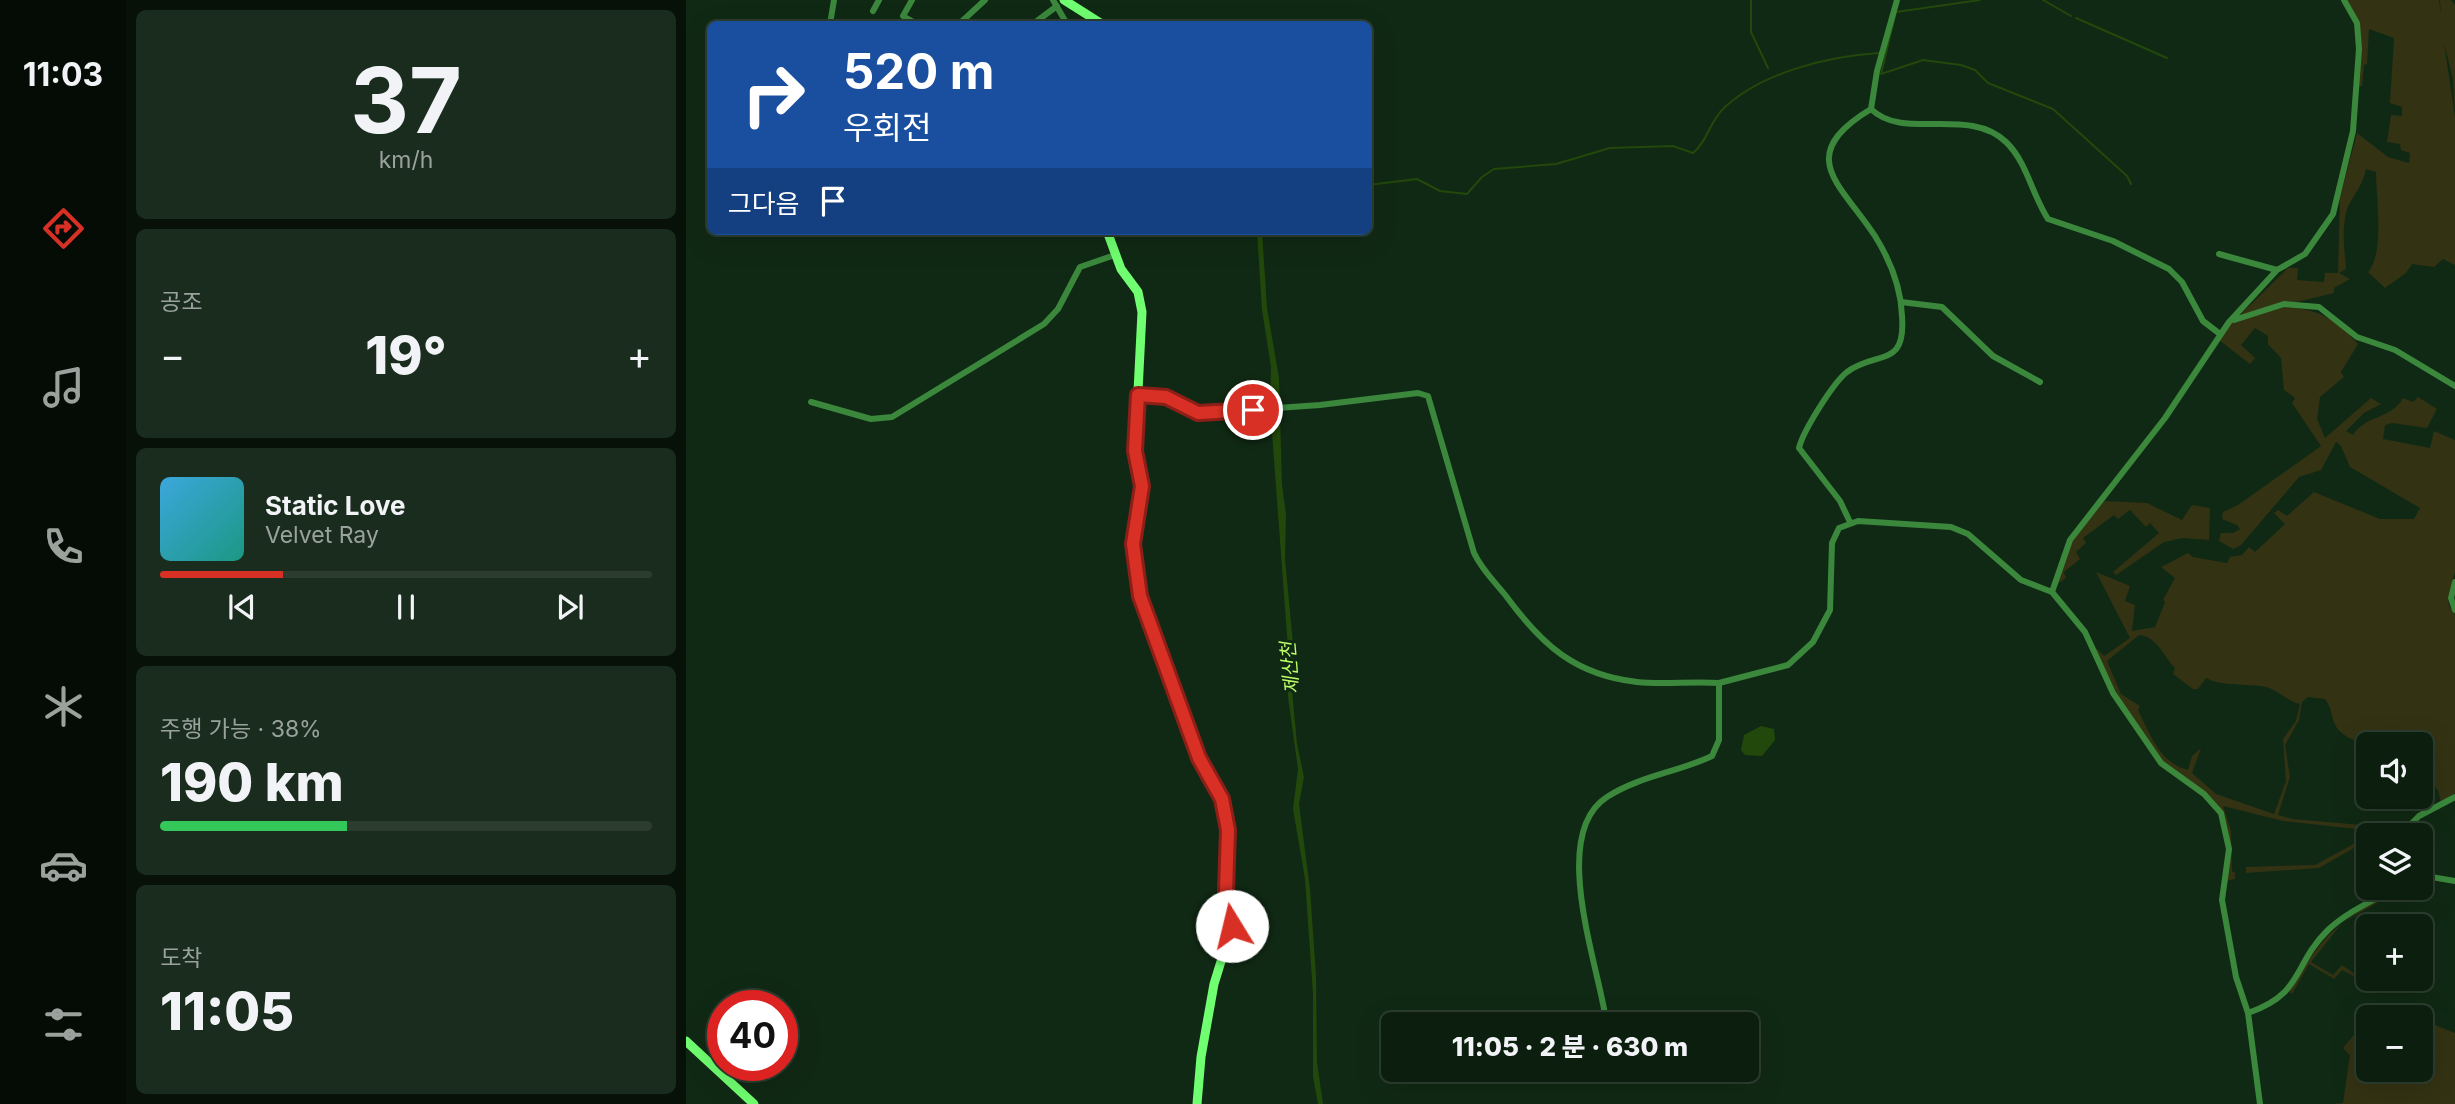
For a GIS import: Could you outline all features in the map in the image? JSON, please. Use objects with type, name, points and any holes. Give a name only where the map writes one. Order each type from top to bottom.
[{"type":"street","points":[[830,21],[834,0]]},
{"type":"street","points":[[873,11],[879,0]]},
{"type":"street","points":[[912,0],[903,16],[912,21]]},
{"type":"street","points":[[962,21],[985,0]]},
{"type":"street","points":[[1850,522],[1840,501],[1801,451],[1800,444],[1840,379],[1854,368],[1893,353],[1901,344],[1901,302],[1882,250],[1855,209],[1840,193],[1829,166],[1829,153],[1835,139],[1871,109],[1877,71],[1897,0]]},
{"type":"street","points":[[2052,592],[2070,540],[2158,428],[2220,334],[2277,271],[2305,254],[2333,214],[2353,131],[2359,49],[2357,23],[2344,0]]},
{"type":"street","points":[[1037,21],[1064,2]]},
{"type":"street","points":[[1064,2],[1067,21]]},
{"type":"street","points":[[1064,2],[1097,21]]},
{"type":"street","points":[[1871,109],[1892,121],[1953,123],[1979,128],[1997,136],[2011,148],[2048,219],[2113,241],[2169,269],[2182,282],[2203,321],[2220,334]]},
{"type":"street","points":[[1108,235],[1115,256],[1135,287],[1141,303],[1135,451],[1142,486],[1133,544],[1140,596],[1199,758],[1222,799],[1228,830],[1226,892],[1232,926],[1214,984],[1197,1104]]},
{"type":"street","points":[[2219,254],[2277,271]]},
{"type":"street","points":[[811,402],[871,419],[892,417],[1044,324],[1058,309],[1080,267],[1115,256]]},
{"type":"street","points":[[1901,302],[1942,307],[1993,356],[2040,382]]},
{"type":"street","points":[[2229,322],[2284,304],[2319,307],[2357,337],[2395,349],[2455,386]]},
{"type":"street","points":[[1138,395],[1166,397],[1198,413],[1283,408],[1418,393],[1429,396],[1474,553],[1483,570],[1536,634],[1571,663],[1642,682],[1719,683],[1788,665],[1812,642],[1827,618],[1832,602],[1832,543],[1839,528],[1850,522],[1918,522],[1951,527],[1968,534],[2021,580],[2052,592],[2085,632],[2113,693],[2157,758],[2166,768],[2212,802],[2221,813],[2229,849],[2222,900],[2236,977],[2248,1013],[2260,1104]]},
{"type":"street","points":[[2455,582],[2451,598],[2455,610]]},
{"type":"street","points":[[1604,1012],[1584,919],[1581,853],[1584,824],[1589,812],[1614,793],[1663,772],[1712,756],[1719,740],[1719,683]]},
{"type":"street","points":[[2411,823],[2415,818],[2455,797]]},
{"type":"street","points":[[2433,877],[2455,881]]},
{"type":"street","points":[[2248,1013],[2272,1005],[2286,993],[2314,947],[2333,926],[2376,900]]},
{"type":"street","points":[[686,1041],[754,1104]]},
{"type":"shaded area","points":[[2347,0],[2439,0],[2441,15],[2440,0],[2451,0],[2455,5],[2455,112],[2453,79],[2444,43],[2455,117],[2455,265],[2443,259],[2434,267],[2412,264],[2406,273],[2385,288],[2368,272],[2376,252],[2378,224],[2376,172],[2366,169],[2346,212],[2346,269],[2339,273],[2350,279],[2334,288],[2334,293],[2239,316],[2288,268],[2298,268],[2297,280],[2324,282],[2325,273],[2338,273],[2340,198],[2357,133],[2388,157],[2409,163],[2410,153],[2401,150],[2400,144],[2387,142],[2391,115],[2402,116],[2402,107],[2390,103],[2394,38],[2369,29],[2367,64],[2364,65],[2362,86],[2359,86],[2360,22]]},
{"type":"shaded area","points":[[2277,307],[2301,309],[2322,315],[2341,326],[2358,344],[2341,372],[2344,377],[2320,397],[2317,419],[2325,438],[2371,398],[2381,404],[2364,413],[2346,431],[2353,435],[2364,424],[2392,410],[2403,398],[2413,402],[2418,397],[2437,409],[2427,428],[2392,423],[2385,425],[2383,439],[2430,448],[2434,431],[2455,440],[2455,571],[2448,598],[2449,606],[2455,614],[2455,793],[2441,802],[2438,790],[2433,785],[2433,732],[2356,732],[2356,741],[2353,740],[2337,728],[2325,699],[2308,697],[2302,702],[2299,720],[2285,745],[2290,777],[2278,815],[2293,819],[2356,825],[2356,829],[2283,821],[2223,806],[2231,831],[2232,871],[2235,873],[2235,879],[2225,881],[2229,852],[2228,828],[2218,806],[2196,786],[2172,770],[2154,750],[2117,693],[2095,647],[2104,656],[2130,638],[2096,572],[2130,586],[2125,601],[2135,605],[2132,631],[2155,627],[2165,602],[2163,600],[2175,578],[2161,567],[2188,553],[2193,557],[2227,563],[2230,557],[2242,555],[2249,547],[2255,552],[2285,524],[2274,513],[2278,510],[2287,516],[2314,492],[2380,519],[2414,519],[2420,508],[2350,467],[2341,446],[2336,442],[2321,470],[2299,477],[2241,545],[2233,549],[2219,541],[2221,533],[2233,533],[2240,529],[2222,519],[2223,512],[2238,505],[2321,446],[2292,403],[2295,398],[2284,390],[2281,358],[2268,344],[2268,336],[2255,328],[2241,345],[2255,358],[2250,364],[2219,340],[2230,323]],"holes":[[[2139,635],[2151,639],[2175,668],[2173,674],[2193,689],[2198,689],[2206,678],[2219,683],[2266,687],[2300,704],[2296,721],[2283,739],[2286,781],[2274,814],[2216,794],[2192,773],[2201,748],[2192,756],[2188,770],[2170,761],[2157,746],[2138,710],[2140,706],[2121,694],[2107,661]]]},
{"type":"shaded area","points":[[2104,501],[2147,503],[2182,520],[2192,505],[2210,508],[2209,540],[2183,538],[2164,542],[2116,575],[2113,572],[2159,533],[2150,523],[2146,527],[2130,510],[2118,519],[2114,515],[2083,538],[2086,543],[2076,552],[2080,559],[2064,572],[2066,578],[2056,585],[2072,541]]},
{"type":"shaded area","points":[[2356,843],[2356,847],[2319,868],[2246,873],[2246,867],[2315,865]]},
{"type":"shaded area","points":[[2382,900],[2345,921],[2356,914]]},
{"type":"shaded area","points":[[2340,925],[2311,962],[2333,975],[2342,965],[2356,977],[2342,970],[2334,979],[2309,964],[2292,994],[2289,992],[2313,954]]},
{"type":"shaded area","points":[[2433,1024],[2455,1033],[2455,1104],[2333,1104],[2343,1103],[2350,1055],[2343,1048],[2356,1032],[2356,1082],[2433,1082]]},
{"type":"water","name":"제산천","points":[[1257,235],[1262,235],[1267,308],[1279,378],[1282,485],[1286,514],[1285,559],[1294,654],[1292,690],[1297,744],[1304,777],[1299,804],[1310,889],[1316,976],[1317,1062],[1323,1104],[1318,1104],[1313,1077],[1313,994],[1305,879],[1293,809],[1298,769],[1288,697],[1288,649],[1270,405],[1271,367],[1262,310]]},
{"type":"water","points":[[1761,726],[1774,729],[1775,740],[1762,756],[1745,755],[1741,750],[1744,735]]},
{"type":"waterway","points":[[1751,0],[1751,32],[1768,68]]},
{"type":"waterway","points":[[1980,0],[1896,12],[1881,74],[1923,60],[1961,65],[1975,70],[1988,83],[2053,109],[2127,176],[2131,184]]},
{"type":"waterway","points":[[2043,0],[2071,16]]},
{"type":"waterway","points":[[2076,18],[2167,58]]},
{"type":"waterway","points":[[1372,185],[1417,179],[1440,191],[1467,194],[1482,177],[1494,169],[1556,164],[1610,148],[1673,146],[1693,153],[1723,109],[1756,85],[1817,63],[1879,53]]},
{"type":"route","points":[[1232,926],[1226,892],[1228,830],[1222,799],[1199,758],[1140,596],[1133,544],[1142,486],[1135,456],[1136,412],[1138,395],[1166,397],[1198,413],[1253,410]]}]
